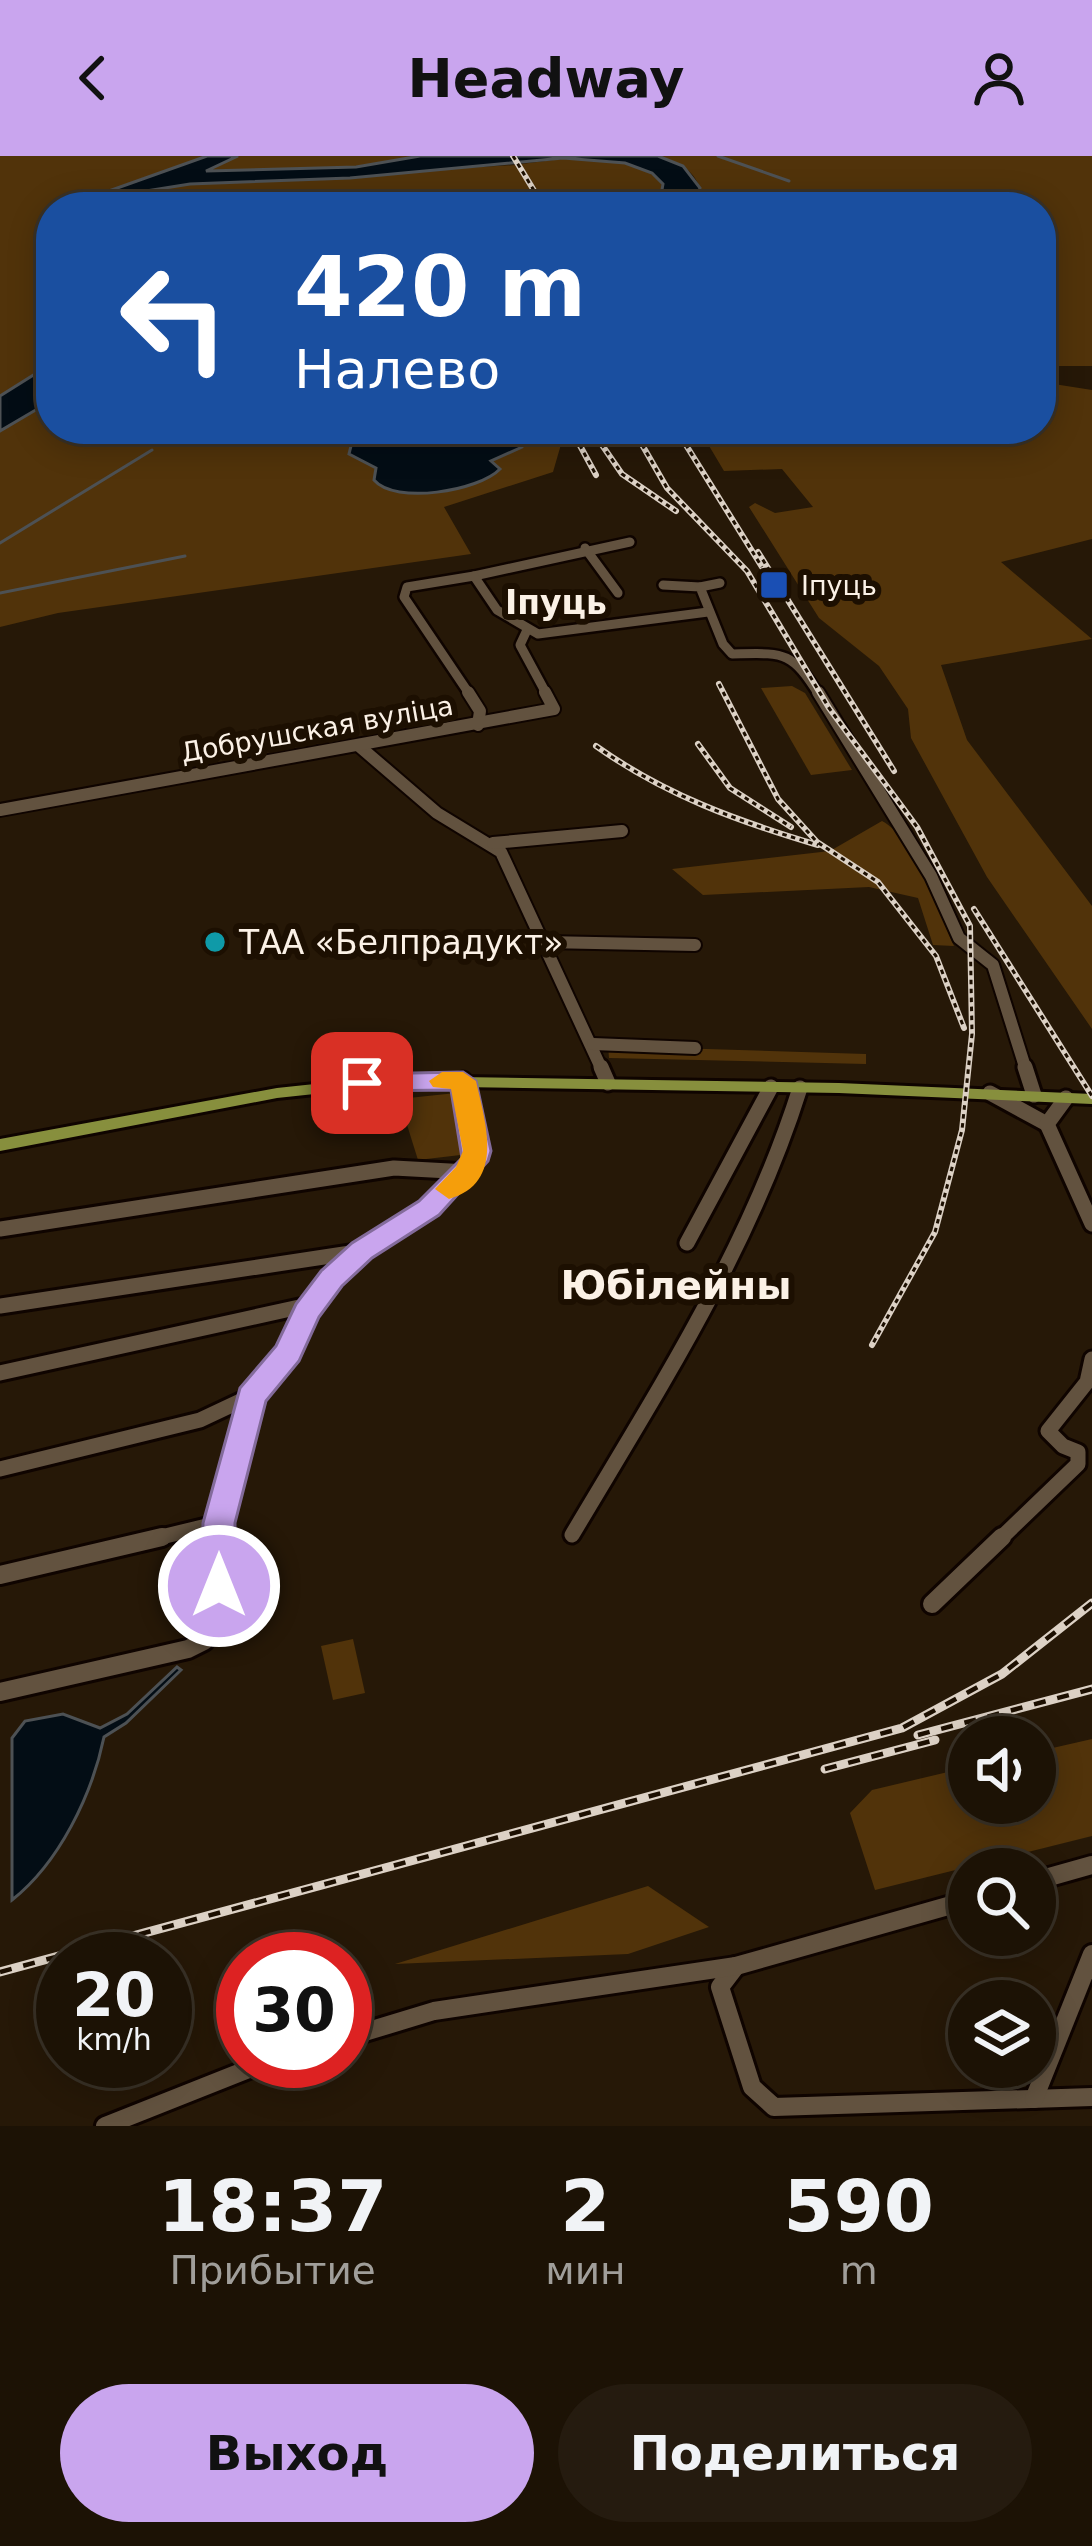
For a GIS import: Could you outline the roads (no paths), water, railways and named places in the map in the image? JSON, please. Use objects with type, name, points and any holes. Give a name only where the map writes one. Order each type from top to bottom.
[{"type":"main road","points":[[0,1144],[335,1084],[608,1083],[1092,1099]]},
{"type":"street","points":[[478,725],[480,711],[404,597],[407,587],[630,542]]},
{"type":"street","points":[[585,548],[618,593]]},
{"type":"street","points":[[474,575],[496,610],[527,630],[564,633],[707,612]]},
{"type":"street","points":[[663,585],[720,583]]},
{"type":"street","points":[[700,587],[707,612],[732,654],[784,652],[800,664],[931,876],[959,938],[993,965],[1034,1094]]},
{"type":"street","name":"Добрушская вуліца","points":[[0,810],[554,709],[520,645],[527,630]]},
{"type":"street","points":[[359,746],[436,813],[493,844],[545,942],[608,1083]]},
{"type":"street","points":[[493,844],[622,832]]},
{"type":"street","points":[[545,942],[695,945]]},
{"type":"street","points":[[593,1044],[695,1048]]},
{"type":"street","points":[[0,1469],[200,1420],[251,1396],[288,1352],[313,1304],[362,1251],[412,1221],[468,1172],[477,1151],[463,1081]]},
{"type":"street","points":[[687,1244],[771,1087]]},
{"type":"street","points":[[572,1535],[679,1360],[791,1130],[800,1088]]},
{"type":"street","points":[[990,1093],[1047,1124],[1092,1225]]},
{"type":"street","points":[[1047,1124],[1066,1098]]},
{"type":"street","points":[[0,1229],[394,1168],[468,1172]]},
{"type":"street","points":[[0,1306],[362,1251]]},
{"type":"street","points":[[0,1373],[313,1304]]},
{"type":"street","points":[[932,1604],[1078,1464],[1078,1452],[1048,1431],[1087,1382],[1092,1359]]},
{"type":"street","points":[[0,1692],[188,1649],[204,1641],[219,1586],[219,1523],[251,1396]]},
{"type":"street","points":[[0,1575],[219,1523]]},
{"type":"street","points":[[1056,1875],[1092,1864]]},
{"type":"street","points":[[372,2030],[434,2011],[736,1966],[948,1906]]},
{"type":"street","points":[[1034,2098],[1092,1954]]},
{"type":"street","points":[[736,1966],[720,1987],[752,2086],[774,2108],[1092,2097]]},
{"type":"street","points":[[105,2126],[216,2082]]},
{"type":"waterway","points":[[718,156],[789,181]]},
{"type":"waterway","points":[[0,543],[152,450]]},
{"type":"waterway","points":[[0,593],[185,556]]},
{"type":"railway","points":[[513,156],[535,192]]},
{"type":"railway","points":[[579,444],[596,475]]},
{"type":"railway","points":[[601,444],[622,474],[676,511]]},
{"type":"railway","points":[[642,444],[667,488],[747,571],[829,708],[917,827],[970,926],[972,1034],[962,1130],[935,1232],[872,1345]]},
{"type":"railway","points":[[685,444],[762,567]]},
{"type":"railway","points":[[758,552],[894,771]]},
{"type":"railway","points":[[719,684],[778,799],[817,842],[878,882],[936,956],[964,1028]]},
{"type":"railway","points":[[698,744],[730,788],[791,827]]},
{"type":"railway","points":[[596,746],[702,805],[818,845]]},
{"type":"railway","points":[[974,909],[1092,1096]]},
{"type":"railway","points":[[0,1972],[902,1728],[1002,1674],[1092,1603]]},
{"type":"railway","points":[[918,1735],[1092,1689]]},
{"type":"railway","points":[[825,1769],[935,1740]]},
{"type":"place","name":"Іпуць","points":[[774,585]]},
{"type":"place","name":"ТАА «Белпрадукт»","points":[[215,942]]},
{"type":"district","name":"Іпуць","points":[[556,602]]},
{"type":"district","name":"Юбілейны","points":[[676,1285]]}]
